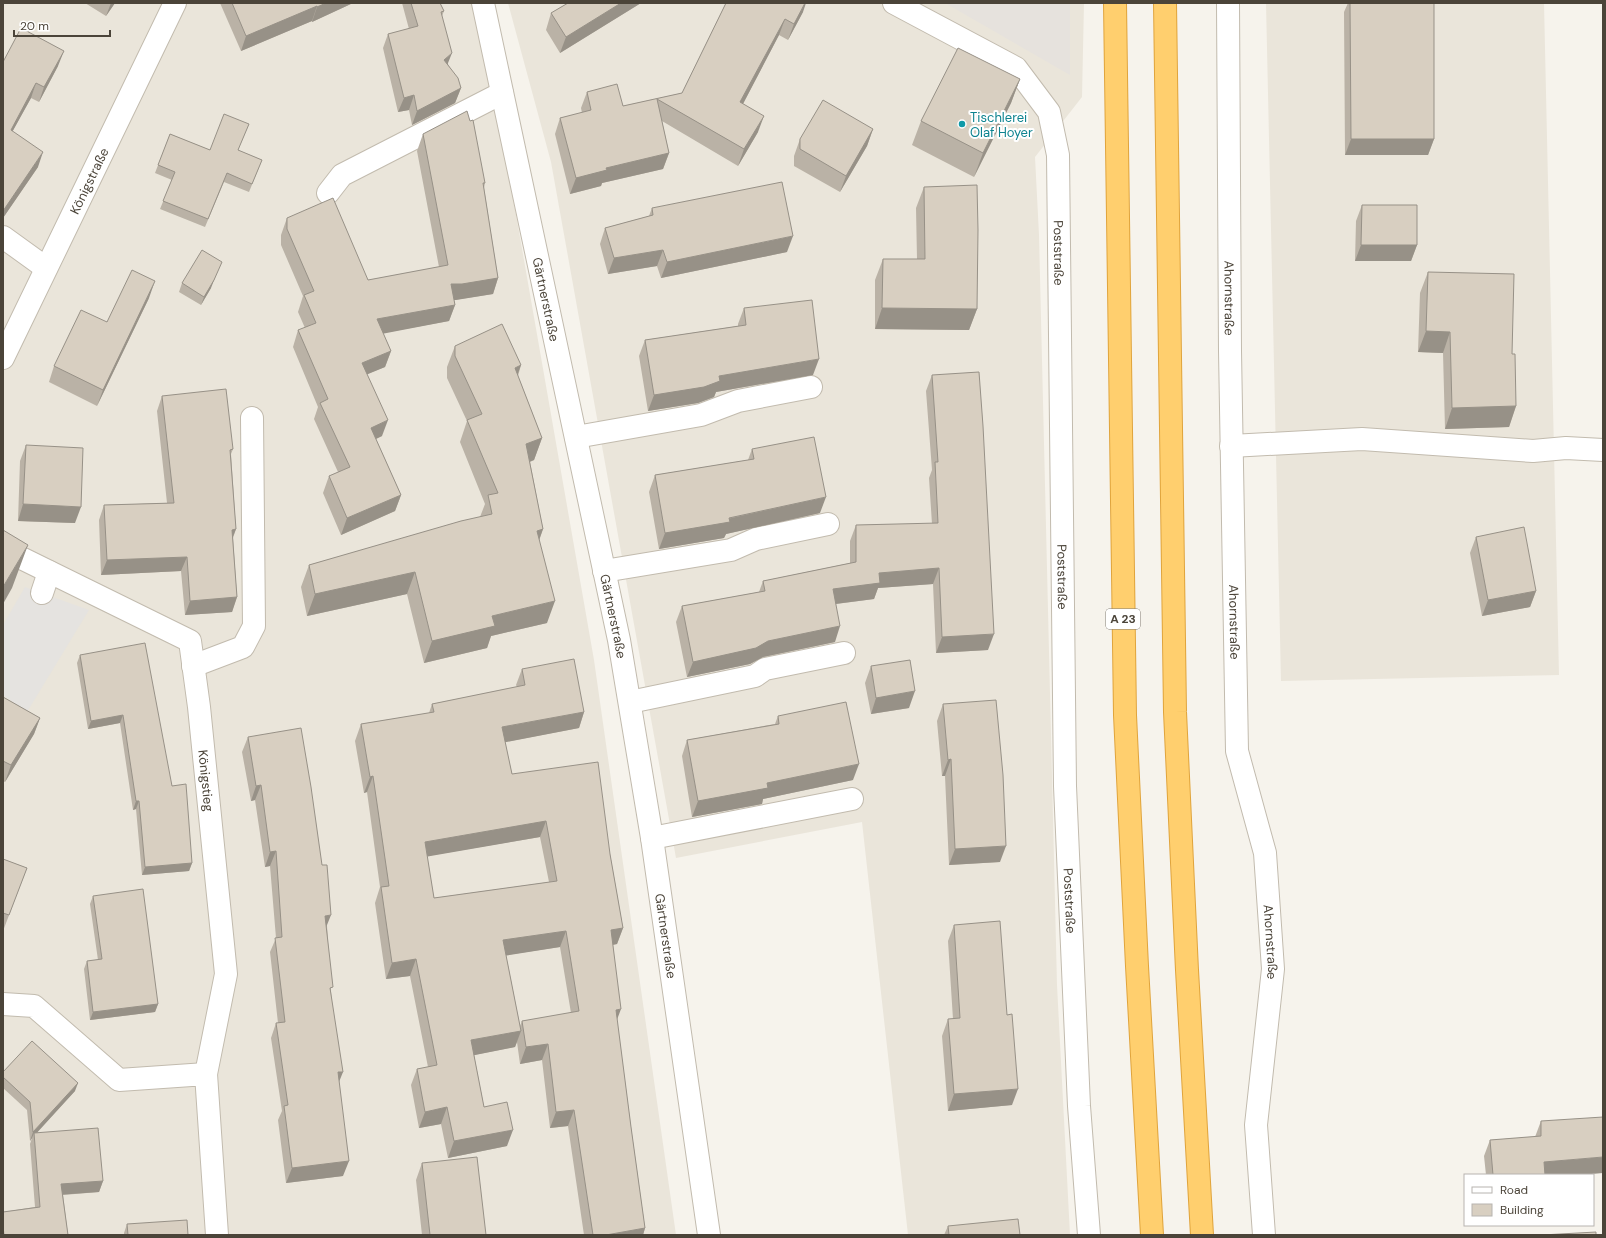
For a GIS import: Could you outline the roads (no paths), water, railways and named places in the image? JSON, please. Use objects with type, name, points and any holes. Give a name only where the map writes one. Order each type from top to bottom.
[{"type":"highway","name":"A 23","points":[[1115,3],[1125,715],[1137,974],[1152,1235]]},
{"type":"highway","points":[[1165,3],[1175,712],[1187,970],[1202,1235]]},
{"type":"street","name":"Königstraße","points":[[3,358],[175,3]]},
{"type":"street","name":"Gärtnerstraße","points":[[483,3],[619,640],[652,838],[709,1235]]},
{"type":"street","name":"Poststraße","points":[[894,3],[1016,68],[1049,112],[1058,155],[1065,786],[1079,1106],[1089,1235]]},
{"type":"street","name":"Ahornstraße","points":[[1228,3],[1231,446],[1237,750],[1265,853],[1274,969],[1256,1125],[1264,1235]]},
{"type":"street","points":[[328,193],[342,174],[502,94]]},
{"type":"street","points":[[3,237],[46,268]]},
{"type":"street","points":[[576,437],[701,415],[738,401],[811,387]]},
{"type":"street","points":[[193,666],[243,647],[254,626],[252,418]]},
{"type":"street","points":[[1231,446],[1362,439],[1532,451],[1566,448],[1603,450]]},
{"type":"street","points":[[604,571],[731,550],[756,539],[828,524]]},
{"type":"street","name":"Königstieg","points":[[3,549],[190,641],[226,974],[206,1074],[217,1235]]},
{"type":"street","points":[[42,594],[50,572]]},
{"type":"street","points":[[630,702],[755,676],[765,669],[844,653]]},
{"type":"street","points":[[652,838],[852,799]]},
{"type":"street","points":[[3,1004],[34,1006],[119,1080],[206,1074]]},
{"type":"place","name":"Tischlerei Olaf Hoyer","points":[[962,124]]}]
